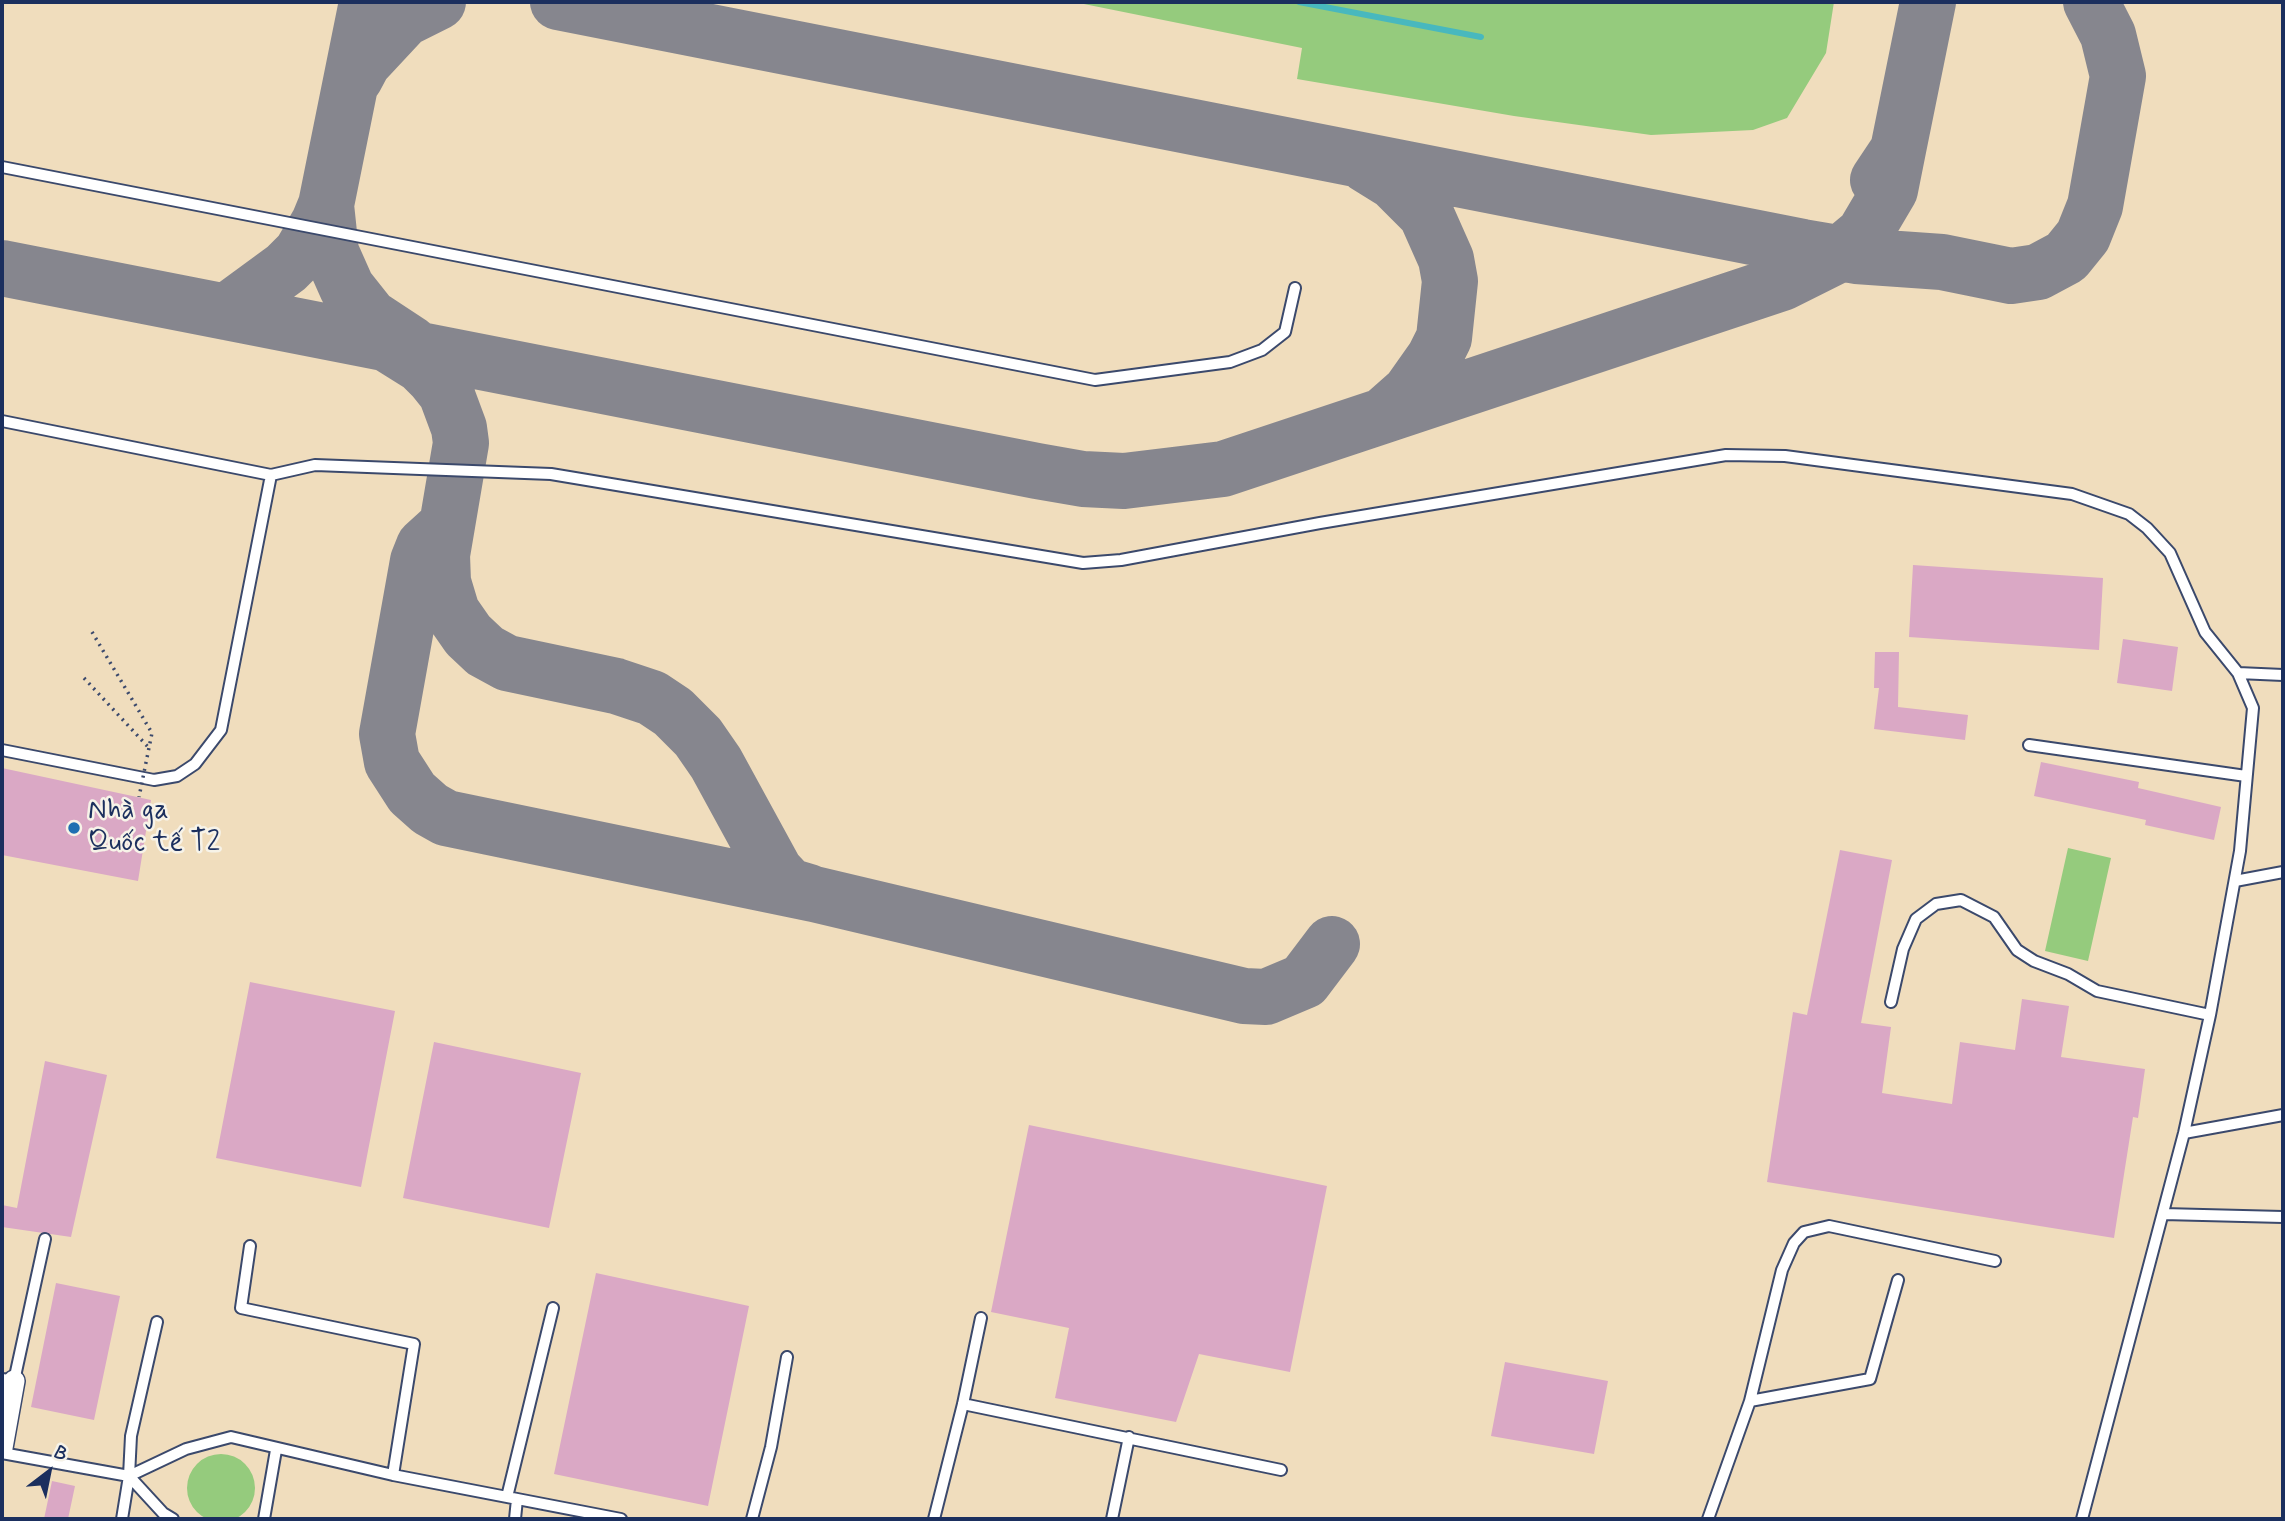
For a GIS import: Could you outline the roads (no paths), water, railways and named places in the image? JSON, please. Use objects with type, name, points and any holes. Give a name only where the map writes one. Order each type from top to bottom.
[{"type":"street","points":[[2,1448],[8,1380]]},
{"type":"lane","points":[[2,167],[1095,380],[1230,362],[1262,350],[1284,332],[1295,288]]},
{"type":"lane","points":[[2,421],[271,475],[315,465],[551,474],[1083,563],[1121,560],[1726,455],[1785,456],[2072,494],[2129,514],[2147,528],[2170,553],[2205,632],[2238,673],[2253,708],[2235,881],[2210,1015],[2184,1133],[2082,1519]]},
{"type":"lane","points":[[2,750],[154,780],[177,776],[195,764],[221,730],[271,475]]},
{"type":"lane","points":[[2238,673],[2283,675]]},
{"type":"lane","points":[[2029,746],[2246,776]]},
{"type":"lane","points":[[2235,881],[2283,872]]},
{"type":"lane","points":[[1891,1002],[1903,949],[1916,919],[1936,904],[1961,900],[1994,917],[2017,950],[2097,991],[2210,1015]]},
{"type":"lane","points":[[2184,1133],[2283,1115]]},
{"type":"lane","points":[[2163,1214],[2283,1217]]},
{"type":"lane","points":[[1708,1519],[1750,1401],[1782,1270],[1794,1243],[1804,1232],[1829,1226],[1995,1261]]},
{"type":"lane","points":[[8,1380],[45,1239]]},
{"type":"lane","points":[[250,1246],[241,1308],[414,1344],[393,1475]]},
{"type":"lane","points":[[1750,1401],[1870,1379],[1898,1280]]},
{"type":"lane","points":[[515,1519],[512,1498],[553,1308]]},
{"type":"lane","points":[[934,1519],[981,1318]]},
{"type":"lane","points":[[122,1519],[130,1476],[131,1436],[157,1322]]},
{"type":"lane","points":[[752,1519],[771,1447],[787,1356]]},
{"type":"lane","points":[[963,1404],[1281,1470]]},
{"type":"lane","points":[[2,1453],[130,1476],[186,1449],[231,1437],[276,1450],[393,1475],[621,1519]]},
{"type":"lane","points":[[1112,1519],[1129,1437]]},
{"type":"lane","points":[[264,1519],[276,1450]]},
{"type":"lane","points":[[130,1476],[163,1513],[173,1519]]},
{"type":"waterway","points":[[1299,2],[1481,37]]},
{"type":"place","name":"Nhà ga Quốc tế T2","points":[[74,828]]}]
